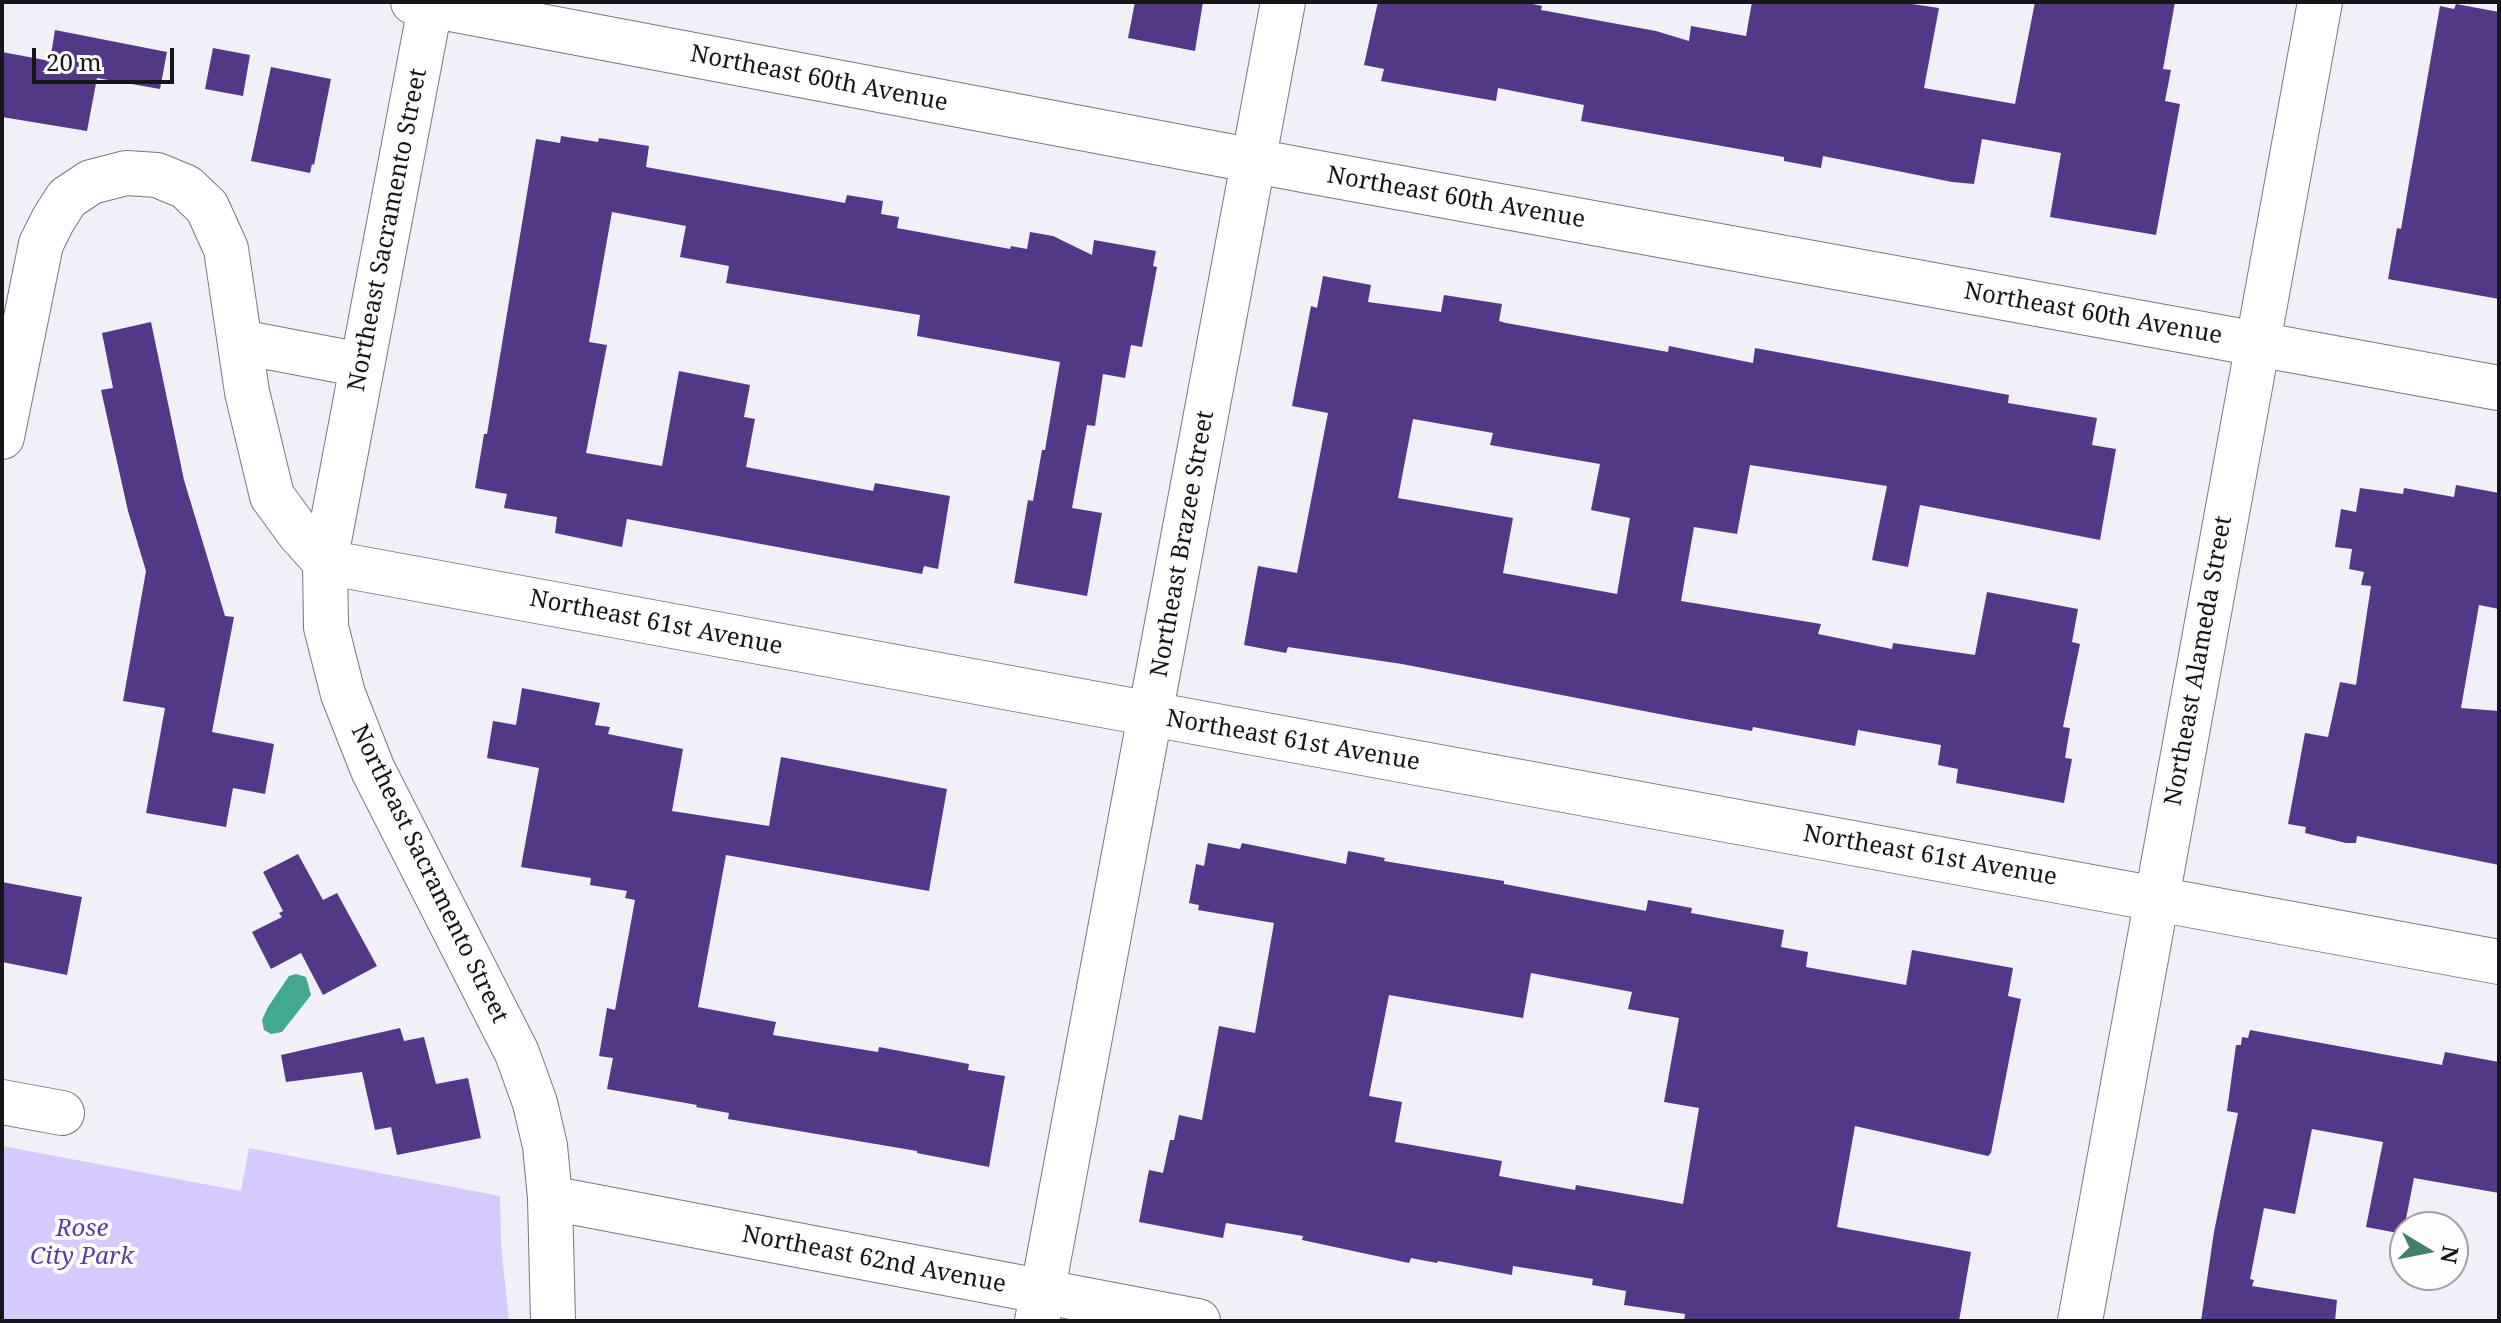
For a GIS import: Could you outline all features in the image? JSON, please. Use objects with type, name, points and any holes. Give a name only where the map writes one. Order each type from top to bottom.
[{"type":"street","name":"Northeast Brazee Street","points":[[1039,1307],[1283,2]]},
{"type":"street","name":"Northeast Alameda Street","points":[[2080,1321],[2320,2]]},
{"type":"street","name":"Northeast 60th Avenue","points":[[425,3],[1254,161],[2499,388]]},
{"type":"street","name":"Northeast Sacramento Street","points":[[425,3],[325,562],[326,627],[343,694],[373,770],[517,1053],[535,1103],[545,1146],[550,1198],[553,1321]]},
{"type":"street","points":[[2,437],[41,244],[67,198],[91,182],[126,173],[157,175],[186,187],[207,207],[226,249],[247,392],[272,496],[325,562]]},
{"type":"street","points":[[241,342],[362,365]]},
{"type":"street","name":"Northeast 61st Avenue","points":[[325,562],[2499,962]]},
{"type":"street","points":[[2,1102],[62,1113]]},
{"type":"street","name":"Northeast 62nd Avenue","points":[[550,1198],[1039,1307],[1198,1321]]},
{"type":"green space","name":"Rose City Park","points":[[2,1146],[241,1191],[249,1148],[500,1196],[501,1245],[509,1321],[2,1321]]},
{"type":"shaded area","points":[[296,974],[306,977],[311,995],[282,1032],[271,1034],[264,1030],[262,1020],[289,976]]},
{"type":"building","points":[[1135,2],[1203,2],[1195,51],[1128,38]]},
{"type":"building","points":[[1378,2],[1523,2],[1542,6],[1541,10],[1656,31],[1689,41],[1691,26],[1746,36],[1752,2],[1899,2],[1939,8],[1924,88],[2015,104],[2035,2],[2175,2],[2163,69],[2171,70],[2165,101],[2180,104],[2156,235],[2050,217],[2061,153],[1982,139],[1974,184],[1952,182],[1823,156],[1821,168],[1784,161],[1784,157],[1581,121],[1584,105],[1498,88],[1496,101],[1381,81],[1384,69],[1364,65]]},
{"type":"building","points":[[2456,4],[2499,12],[2499,299],[2388,279],[2397,228],[2401,229],[2440,6],[2454,9]]},
{"type":"building","points":[[55,30],[167,52],[160,89],[97,78],[87,131],[2,117],[2,52],[50,61]]},
{"type":"building","points":[[213,48],[250,55],[243,96],[205,89]]},
{"type":"building","points":[[271,67],[331,79],[310,173],[251,161]]},
{"type":"building","points":[[561,136],[649,146],[646,167],[845,203],[847,195],[883,201],[881,214],[899,217],[897,228],[1010,249],[1011,246],[1027,249],[1030,232],[1053,236],[1092,255],[1094,240],[1156,251],[1153,266],[1157,267],[1142,347],[1131,345],[1125,378],[1103,374],[1095,426],[1087,425],[1072,508],[1102,513],[1087,596],[1014,583],[1028,500],[1033,501],[1042,450],[1045,450],[1060,362],[917,336],[920,315],[726,283],[729,266],[680,257],[686,226],[612,212],[589,342],[607,345],[586,453],[662,466],[679,371],[750,385],[744,417],[755,419],[746,467],[873,491],[875,483],[950,496],[938,569],[924,566],[922,574],[627,519],[622,547],[555,533],[557,517],[504,508],[507,494],[475,488],[484,434],[487,434],[536,139],[560,143]]},
{"type":"building","points":[[1323,276],[1371,285],[1368,302],[1441,312],[1444,295],[1502,304],[1499,321],[1506,323],[1668,352],[1669,346],[1753,363],[1755,348],[2009,395],[2008,403],[2097,418],[2092,445],[2116,449],[2100,540],[1920,505],[1908,567],[1872,560],[1887,486],[1750,465],[1737,534],[1694,527],[1681,601],[1821,624],[1818,634],[1892,649],[1893,643],[1975,655],[1987,592],[2078,609],[2072,642],[2080,644],[2063,727],[2070,728],[2065,758],[2072,759],[2064,803],[1956,783],[1958,769],[1938,765],[1941,745],[1858,730],[1855,746],[1753,727],[1752,731],[1685,719],[1402,664],[1288,647],[1286,653],[1244,645],[1258,566],[1297,573],[1328,413],[1292,406],[1311,306],[1317,308]],"holes":[[[1413,419],[1493,433],[1490,445],[1600,464],[1591,510],[1630,518],[1617,594],[1503,573],[1513,518],[1398,498]]]},
{"type":"building","points":[[151,322],[184,480],[225,616],[234,617],[212,732],[274,744],[265,794],[233,788],[226,827],[146,813],[165,708],[123,701],[146,571],[128,511],[101,390],[113,388],[102,333]]},
{"type":"building","points":[[2456,485],[2499,493],[2499,609],[2479,605],[2461,708],[2499,711],[2499,865],[2357,836],[2356,843],[2346,843],[2305,833],[2306,827],[2288,824],[2305,733],[2328,737],[2340,682],[2356,685],[2371,586],[2361,585],[2364,572],[2349,569],[2352,549],[2335,547],[2341,509],[2356,512],[2360,488],[2403,494],[2404,488],[2454,497]]},
{"type":"building","points":[[522,688],[600,703],[595,725],[610,727],[608,734],[683,749],[672,811],[769,826],[781,757],[947,789],[929,891],[726,855],[698,1007],[776,1022],[773,1035],[878,1052],[879,1047],[969,1064],[968,1070],[1005,1076],[989,1167],[917,1151],[728,1119],[729,1113],[697,1105],[607,1089],[613,1058],[599,1056],[607,1008],[615,1010],[635,900],[625,898],[627,891],[590,885],[591,878],[521,867],[539,768],[487,758],[493,721],[516,725]]},
{"type":"building","points":[[1208,843],[1240,849],[1242,843],[1346,864],[1348,851],[1385,858],[1384,861],[1504,881],[1504,884],[1646,911],[1648,900],[1692,908],[1691,913],[1784,930],[1781,947],[1808,952],[1806,967],[1906,985],[1912,950],[2013,968],[2008,996],[2021,999],[1991,1153],[1988,1156],[1855,1126],[1837,1227],[1971,1252],[1959,1321],[1684,1321],[1685,1314],[1624,1305],[1626,1291],[1592,1285],[1593,1279],[1513,1266],[1512,1275],[1438,1261],[1411,1258],[1409,1263],[1302,1240],[1303,1236],[1226,1223],[1223,1238],[1139,1222],[1149,1170],[1163,1173],[1179,1115],[1202,1120],[1219,1026],[1255,1033],[1274,923],[1198,910],[1199,905],[1189,903],[1196,864],[1204,866]],"holes":[[[1531,973],[1632,992],[1628,1009],[1679,1018],[1664,1102],[1699,1108],[1683,1204],[1576,1185],[1575,1190],[1499,1176],[1502,1161],[1395,1142],[1402,1102],[1369,1096],[1389,995],[1523,1018]]]},
{"type":"building","points":[[298,854],[323,900],[337,893],[377,966],[323,995],[301,953],[271,969],[252,932],[282,917],[279,913],[283,911],[263,872]]},
{"type":"building","points":[[2,882],[82,897],[67,975],[2,962]]},
{"type":"building","points":[[400,1028],[404,1041],[424,1037],[436,1084],[468,1078],[481,1138],[397,1155],[391,1127],[375,1130],[362,1072],[286,1082],[281,1055]]},
{"type":"building","points":[[2250,1030],[2442,1065],[2445,1052],[2499,1062],[2499,1193],[2414,1178],[2408,1211],[2389,1211],[2389,1231],[2366,1227],[2383,1142],[2312,1129],[2295,1214],[2264,1208],[2250,1279],[2254,1280],[2252,1286],[2337,1300],[2335,1321],[2201,1321],[2214,1232],[2238,1113],[2227,1111],[2236,1045],[2241,1045],[2242,1037],[2248,1038]]}]
